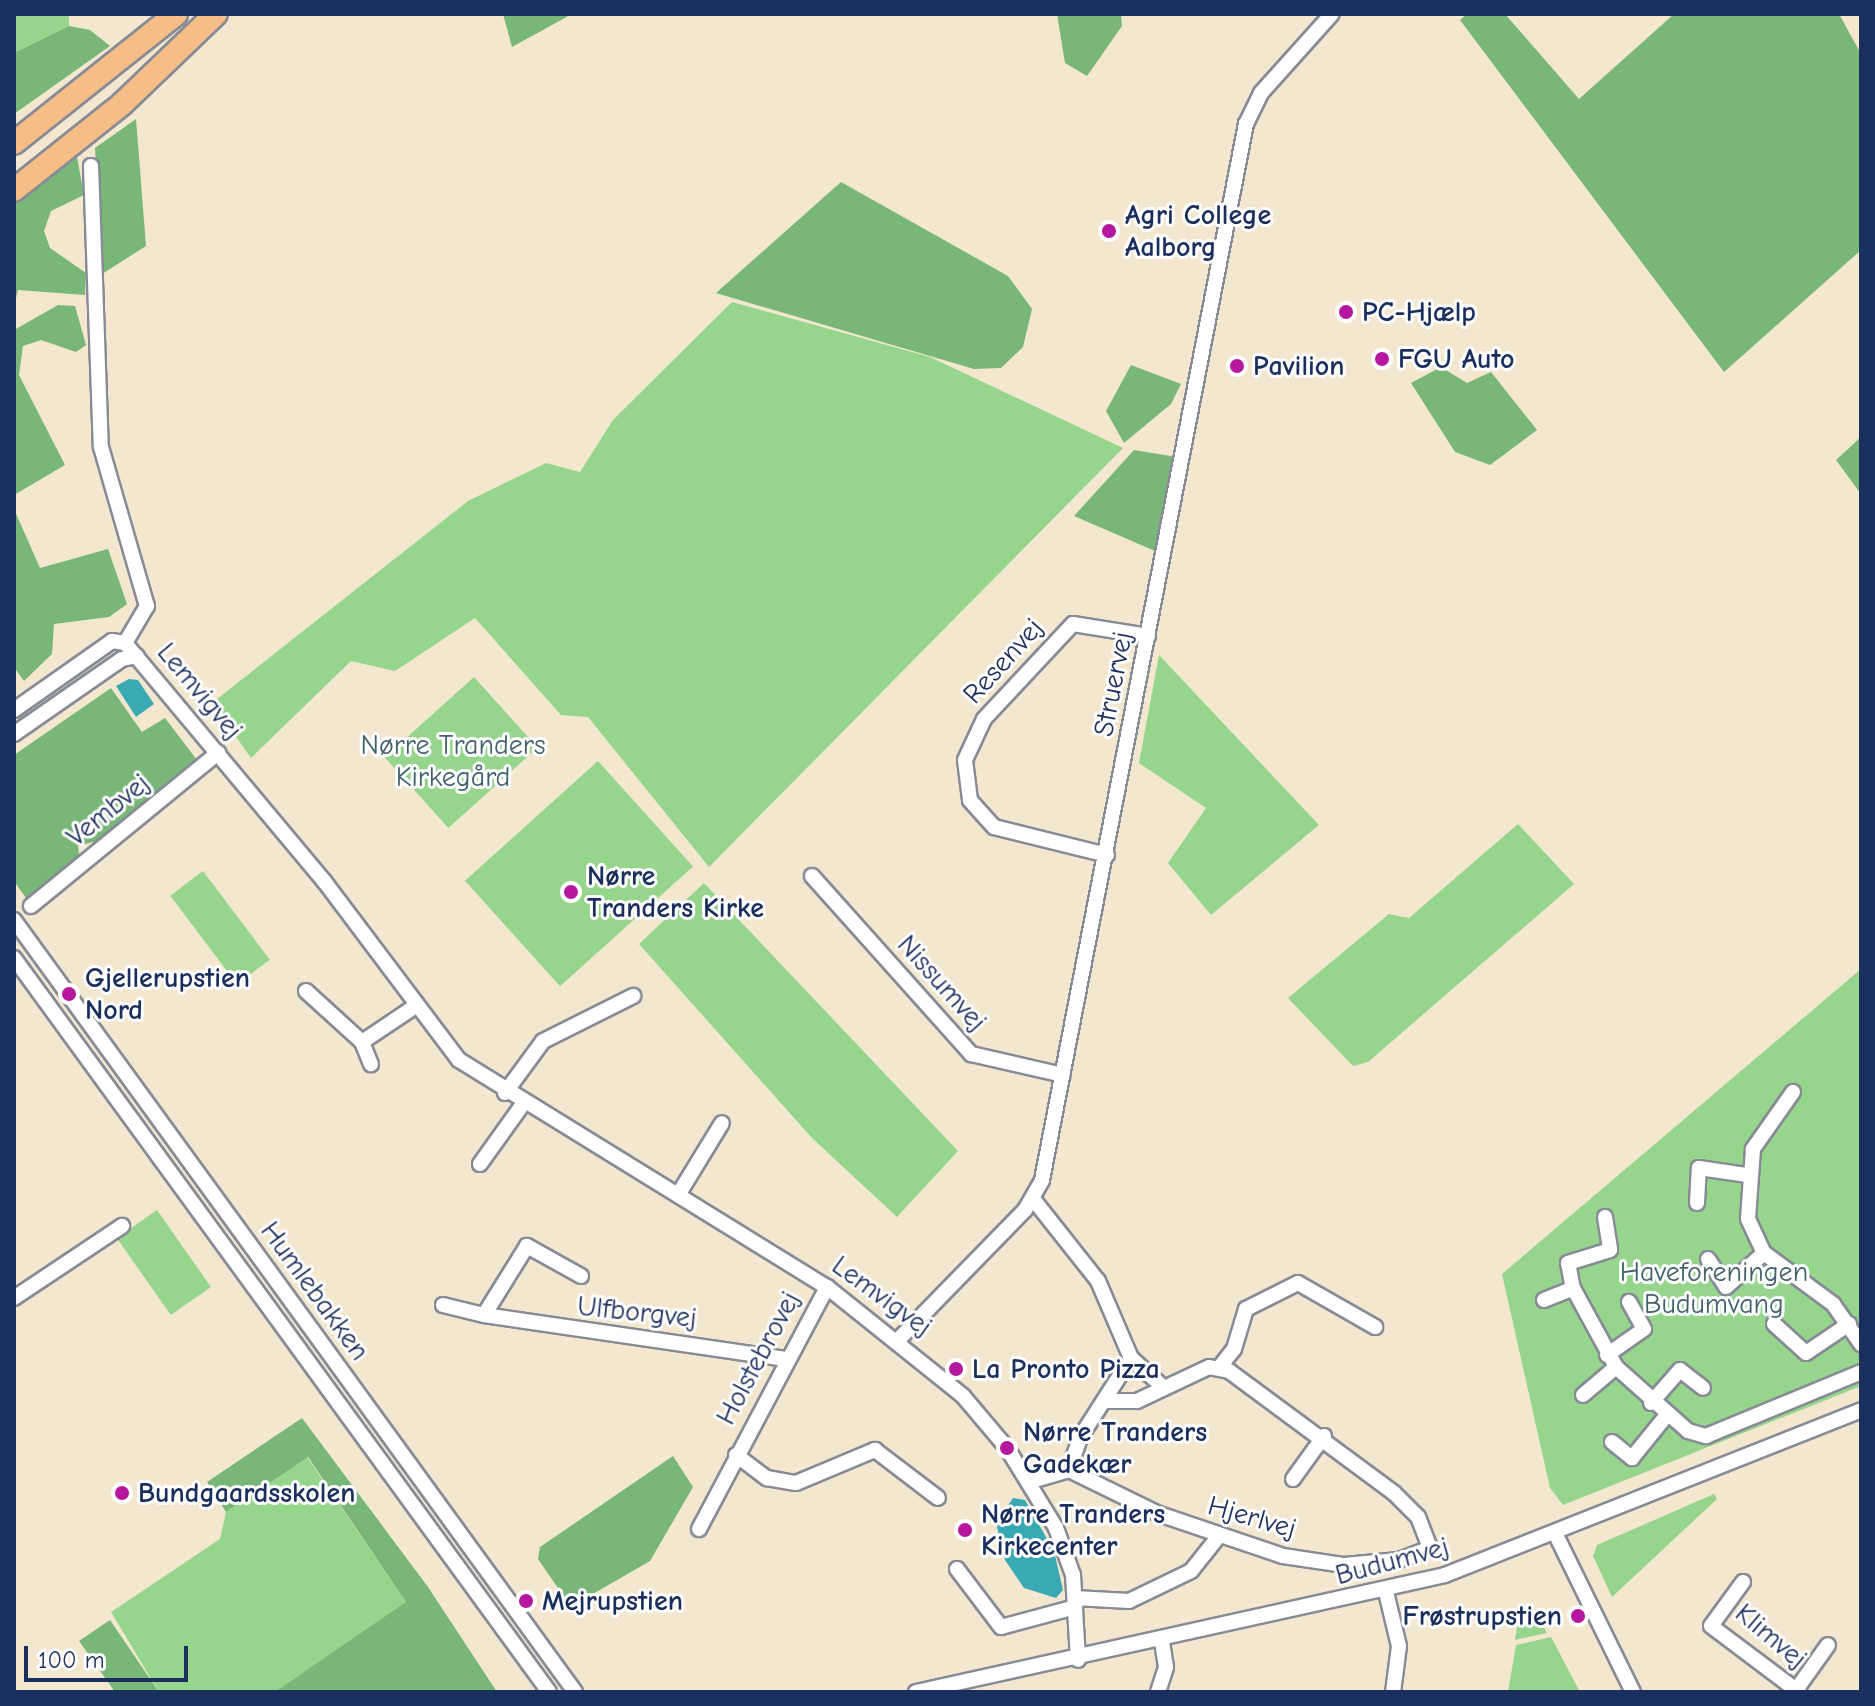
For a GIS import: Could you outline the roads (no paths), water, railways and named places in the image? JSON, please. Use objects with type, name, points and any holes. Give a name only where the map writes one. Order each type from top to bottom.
[{"type":"highway","points":[[14,173],[214,14]]},
{"type":"highway","points":[[14,190],[122,104],[214,14]]},
{"type":"highway","points":[[14,130],[170,20]]},
{"type":"highway","points":[[14,143],[170,20]]},
{"type":"street","name":"Struervej","points":[[1033,1199],[1063,1075],[1107,855],[1246,124],[1261,93],[1332,14]]},
{"type":"street","name":"Lemvigvej","points":[[91,166],[101,447],[147,606],[125,643],[324,881],[414,1007],[459,1060],[505,1093],[827,1287],[900,1338],[963,1396],[1028,1482],[1056,1528],[1075,1603],[1078,1660]]},
{"type":"street","name":"Resenvej","points":[[1107,855],[994,827],[970,800],[965,760],[984,719],[1073,624],[1148,636]]},
{"type":"street","points":[[15,710],[112,641],[125,643]]},
{"type":"street","points":[[14,734],[122,659],[137,656]]},
{"type":"street","name":"Vembvej","points":[[31,906],[218,753]]},
{"type":"street","name":"Nissumvej","points":[[812,876],[971,1054],[1063,1075]]},
{"type":"street","name":"Humlebakken","points":[[14,920],[575,1692]]},
{"type":"street","name":"Humlebakken","points":[[14,958],[547,1688]]},
{"type":"street","points":[[306,991],[362,1042],[371,1064]]},
{"type":"street","points":[[505,1093],[543,1041],[633,996]]},
{"type":"street","points":[[362,1042],[414,1007]]},
{"type":"street","points":[[1793,1092],[1765,1126],[1747,1175],[1748,1219],[1764,1253],[1849,1324],[1861,1344]]},
{"type":"street","points":[[480,1164],[523,1104]]},
{"type":"street","points":[[678,1195],[722,1123]]},
{"type":"street","points":[[1697,1203],[1699,1168],[1747,1175]]},
{"type":"street","points":[[900,1338],[1033,1199],[1098,1281],[1131,1358],[1163,1387]]},
{"type":"street","points":[[1605,1217],[1610,1250],[1568,1263],[1573,1288],[1611,1361],[1666,1416],[1706,1436],[1861,1372]]},
{"type":"street","points":[[14,1298],[122,1226]]},
{"type":"street","name":"Ulfborgvej","points":[[484,1315],[527,1246],[581,1276]]},
{"type":"street","points":[[1708,1259],[1726,1287],[1764,1253]]},
{"type":"street","points":[[1108,1401],[1137,1401],[1163,1387],[1219,1368],[1234,1349],[1246,1309],[1298,1283],[1375,1327]]},
{"type":"street","name":"Holstebrovej","points":[[699,1529],[786,1359],[827,1287]]},
{"type":"street","points":[[1544,1300],[1573,1288]]},
{"type":"street","points":[[1583,1395],[1611,1361],[1644,1329],[1629,1302]]},
{"type":"street","name":"Ulfborgvej","points":[[443,1305],[484,1315],[786,1359]]},
{"type":"street","points":[[1774,1324],[1806,1353],[1849,1324]]},
{"type":"street","points":[[1028,1482],[1069,1470],[1081,1436],[1108,1401],[1131,1358]]},
{"type":"street","points":[[1219,1368],[1324,1436],[1293,1479]]},
{"type":"street","points":[[1651,1403],[1680,1370],[1703,1388]]},
{"type":"street","name":"Budumvej","points":[[916,1692],[1078,1660],[1386,1592],[1556,1535],[1861,1410]]},
{"type":"street","points":[[1612,1442],[1632,1458],[1666,1416]]},
{"type":"street","name":"Hjerlvej","points":[[1069,1470],[1218,1537],[1344,1565],[1399,1560],[1430,1548],[1418,1517],[1324,1436]]},
{"type":"street","name":"Holstebrovej","points":[[736,1455],[767,1478],[796,1483],[875,1450],[938,1498]]},
{"type":"street","points":[[1556,1535],[1633,1692]]},
{"type":"street","points":[[977,1568],[960,1574],[1001,1627],[1075,1603],[1129,1601],[1191,1571],[1218,1537]]},
{"type":"street","name":"Klimvej","points":[[1743,1582],[1711,1626],[1798,1691],[1828,1645]]},
{"type":"street","points":[[1386,1592],[1399,1638],[1393,1692]]},
{"type":"street","points":[[1158,1692],[1166,1667],[1162,1642]]},
{"type":"water","points":[[129,679],[138,680],[154,704],[136,717],[116,686]]},
{"type":"water","points":[[1013,1498],[1025,1500],[1054,1551],[1063,1590],[1056,1598],[1024,1588],[1005,1560],[996,1523]]},
{"type":"place","name":"Agri College Aalborg","points":[[1109,231]]},
{"type":"place","name":"PC-Hjælp","points":[[1346,312]]},
{"type":"place","name":"FGU Auto","points":[[1382,359]]},
{"type":"place","name":"Pavilion","points":[[1237,366]]},
{"type":"place","name":"Nørre Tranders Kirke","points":[[571,892]]},
{"type":"place","name":"Gjellerupstien Nord","points":[[69,994]]},
{"type":"place","name":"La Pronto Pizza","points":[[956,1369]]},
{"type":"place","name":"Nørre Tranders Gadekær","points":[[1007,1448]]},
{"type":"place","name":"Bundgaardsskolen","points":[[122,1493]]},
{"type":"place","name":"Nørre Tranders Kirkecenter","points":[[965,1530]]},
{"type":"place","name":"Mejrupstien","points":[[526,1601]]},
{"type":"place","name":"Frøstrupstien","points":[[1578,1616]]},
{"type":"park label","name":"Nørre Tranders Kirkegård","points":[[453,761]]},
{"type":"park label","name":"Haveforeningen Budumvang","points":[[1714,1288]]}]
